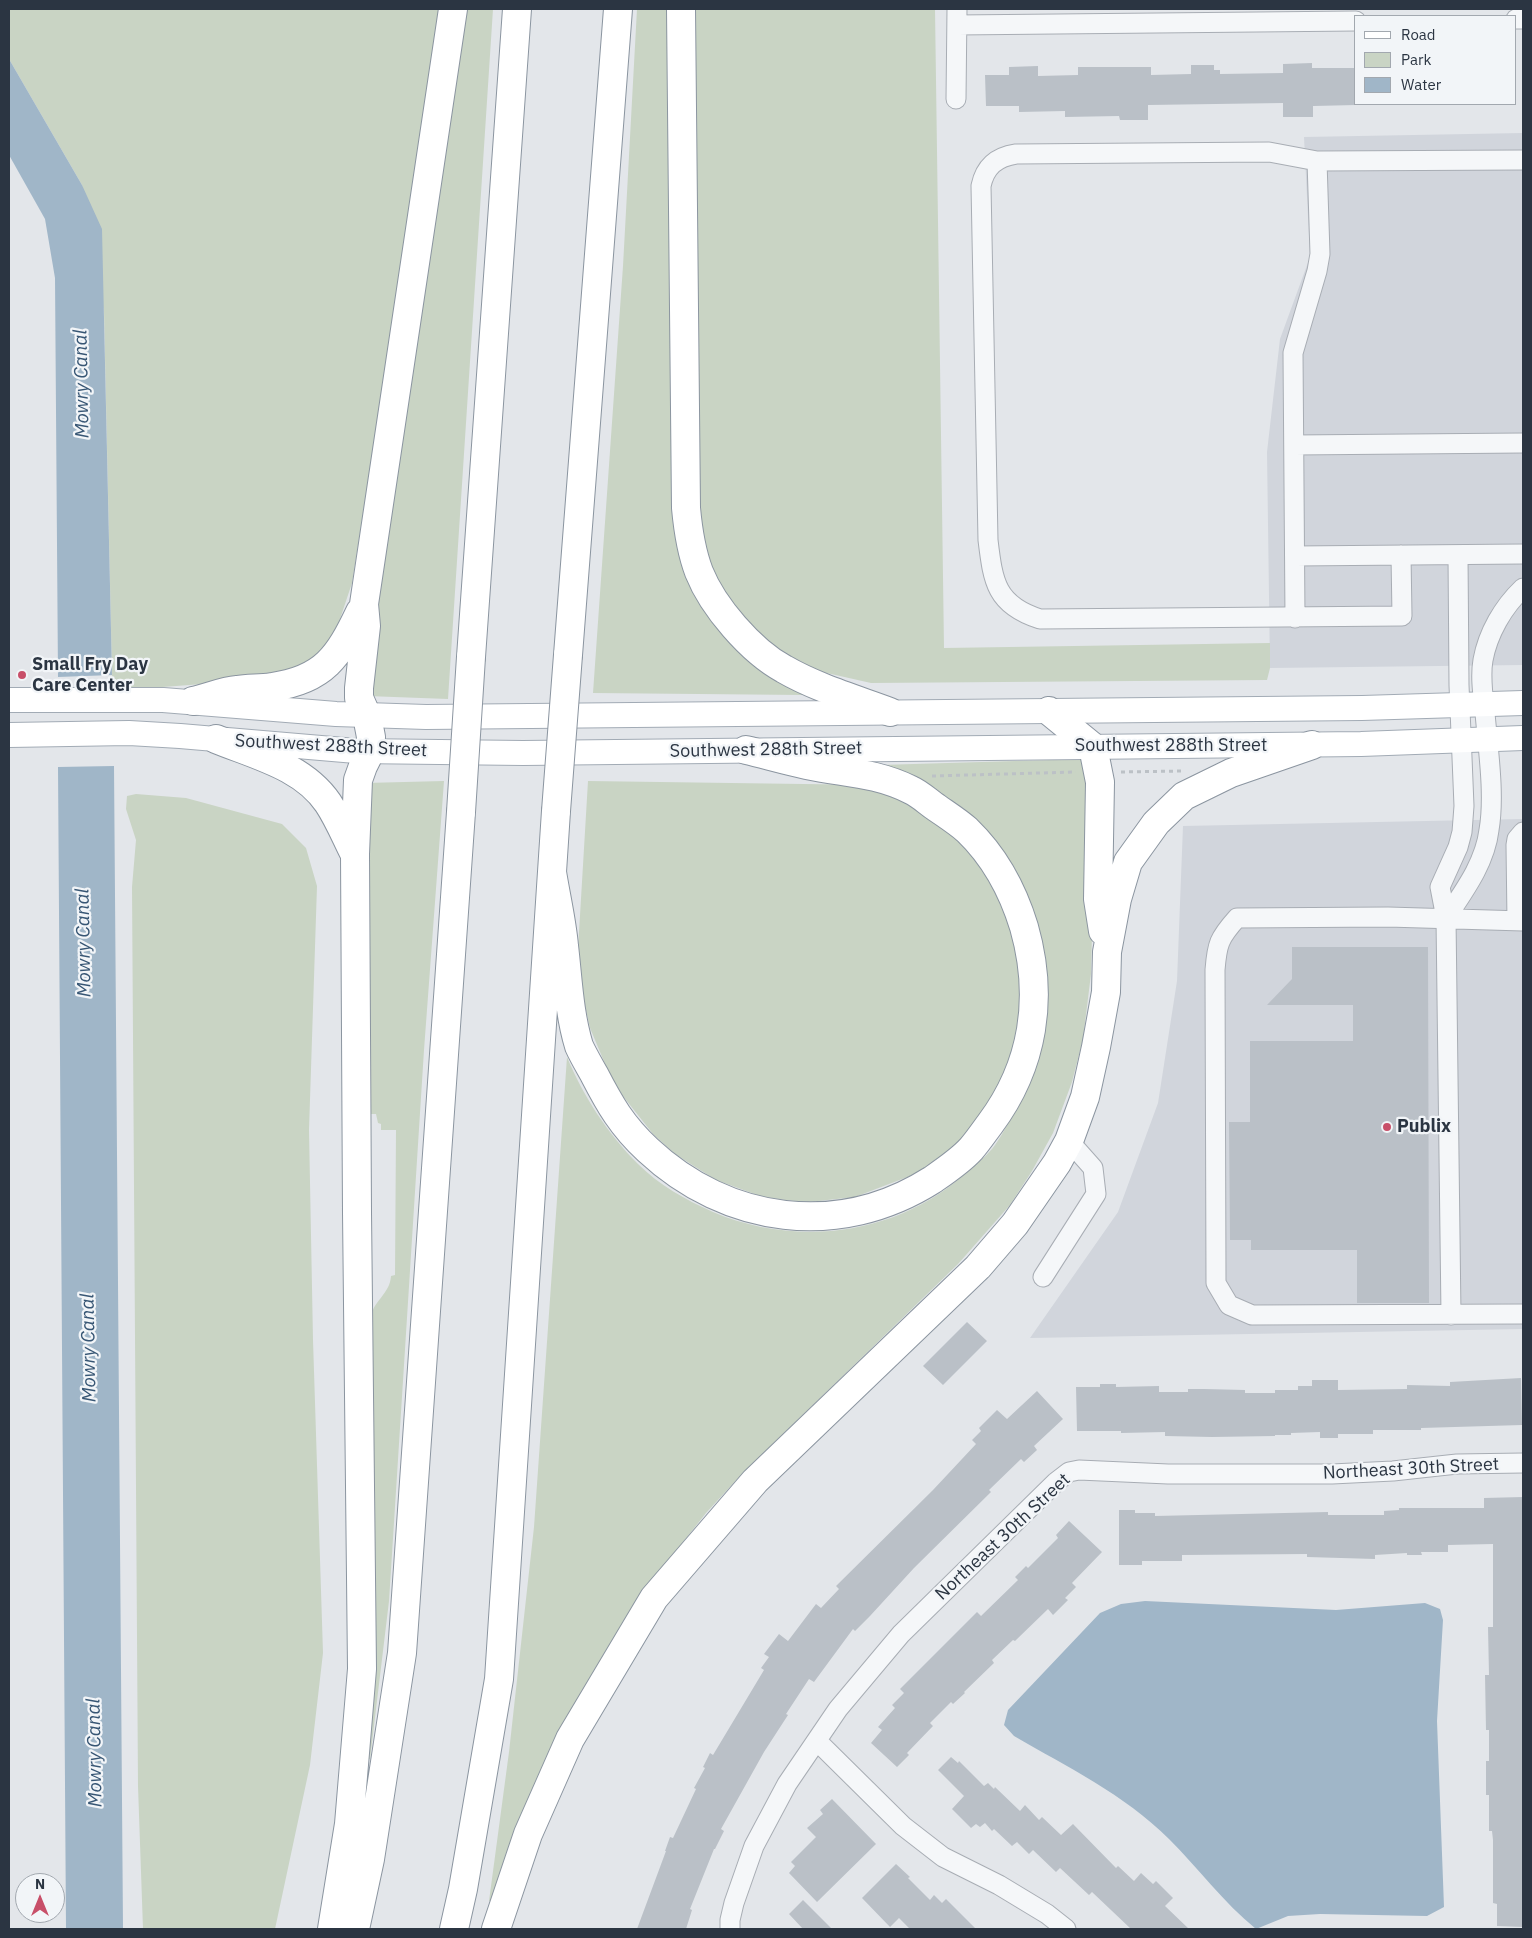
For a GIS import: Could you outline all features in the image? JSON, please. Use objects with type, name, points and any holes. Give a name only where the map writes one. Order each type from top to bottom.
[{"type":"highway","points":[[332,1929],[349,1824],[362,1669],[356,1203],[355,854],[358,780],[362,766],[370,752],[371,737],[359,698],[358,688],[366,626],[364,604],[453,9]]},
{"type":"highway","points":[[355,1929],[370,1859],[402,1653],[517,9]]},
{"type":"highway","points":[[454,1929],[463,1889],[499,1679],[556,811],[618,9]]},
{"type":"highway","points":[[681,9],[686,508],[690,541],[700,574],[714,599],[732,626],[760,652],[783,669],[809,681],[890,712]]},
{"type":"highway","points":[[193,701],[236,690],[271,688],[290,684],[311,675],[325,666],[344,646],[364,604]]},
{"type":"highway","points":[[1049,711],[1093,747],[1100,782],[1098,899],[1107,952]]},
{"type":"highway","points":[[216,739],[307,779],[328,802],[355,854]]},
{"type":"highway","points":[[496,1929],[528,1834],[570,1739],[654,1598],[755,1482],[978,1267],[1015,1224],[1057,1163],[1069,1141],[1085,1098],[1106,992],[1107,952],[1117,899],[1128,862],[1156,823],[1184,796],[1221,778],[1312,745]]},
{"type":"highway","points":[[552,872],[564,944],[568,996],[580,1048],[611,1108],[631,1134],[662,1163],[691,1184],[724,1201],[766,1213],[802,1217],[842,1214],[880,1205],[912,1192],[948,1170],[970,1150],[1004,1104],[1018,1077],[1026,1052],[1033,1018],[1034,984],[1031,952],[1020,915],[1005,879],[988,854],[966,830],[912,790],[868,774],[810,766],[746,750]]},
{"type":"main road","name":"Southwest 288th Street","points":[[9,700],[132,699],[193,701],[366,716],[436,717],[1362,708],[1523,703]]},
{"type":"main road","name":"Southwest 288th Street","points":[[9,735],[129,733],[370,752],[523,753],[1312,745],[1523,738]]},
{"type":"street","points":[[956,99],[957,17],[1354,21]]},
{"type":"street","points":[[1401,555],[1402,616],[1040,618],[1024,614],[1009,604],[994,578],[988,540],[981,186],[983,176],[989,166],[1006,156],[1016,154],[1269,152],[1317,161],[1523,160]]},
{"type":"street","points":[[1296,618],[1293,353],[1317,271],[1320,254],[1317,161]]},
{"type":"street","points":[[1294,445],[1523,443]]},
{"type":"street","points":[[1295,556],[1523,554]]},
{"type":"street","points":[[1451,1315],[1446,918],[1440,887],[1458,847],[1464,820],[1459,705],[1458,555]]},
{"type":"street","points":[[1446,918],[1474,874],[1488,838],[1490,798],[1482,669],[1490,637],[1502,615],[1523,588]]},
{"type":"street","points":[[1523,832],[1517,839],[1516,845],[1520,921],[1388,916],[1237,918],[1226,930],[1217,946],[1215,970],[1216,1283],[1229,1305],[1252,1315],[1523,1314]]},
{"type":"street","points":[[1043,1277],[1096,1194],[1093,1168],[1069,1141]]},
{"type":"street","name":"Northeast 30th Street","points":[[730,1929],[734,1903],[754,1846],[787,1784],[838,1708],[901,1634],[1056,1482],[1069,1472],[1079,1470],[1168,1474],[1332,1474],[1393,1471],[1457,1464],[1523,1463]]},
{"type":"street","points":[[817,1741],[903,1826],[943,1857],[999,1885],[1047,1914],[1066,1929]]},
{"type":"path","points":[[1115,772],[1186,770]]},
{"type":"path","points":[[932,776],[1081,772]]},
{"type":"shaded area","points":[[1523,133],[1523,665],[1270,668],[1267,452],[1280,339],[1310,257],[1304,137]]},
{"type":"shaded area","points":[[1523,819],[1523,1329],[1030,1338],[1118,1212],[1158,1103],[1177,981],[1183,826]]},
{"type":"green space","points":[[9,9],[442,9],[352,583],[332,643],[322,660],[257,680],[149,688],[114,688],[112,675],[104,312],[82,185],[9,59]]},
{"type":"green space","points":[[461,9],[493,9],[448,699],[367,696],[362,684]]},
{"type":"green space","points":[[637,9],[673,9],[679,543],[803,695],[593,693],[623,266]]},
{"type":"green space","points":[[689,9],[935,9],[944,648],[1270,643],[1270,668],[1267,680],[871,683],[809,669],[777,652],[724,600],[707,563],[696,523]]},
{"type":"green space","points":[[1083,759],[1087,765],[1092,934],[1091,974],[1083,1039],[1072,1082],[1053,1133],[1010,1205],[958,1264],[740,1476],[706,1513],[640,1598],[611,1643],[581,1697],[497,1903],[489,1901],[509,1752],[534,1527],[567,1057],[573,1072],[597,1114],[616,1140],[638,1164],[664,1185],[713,1212],[745,1223],[779,1230],[812,1232],[846,1229],[878,1222],[909,1210],[939,1194],[992,1149],[1028,1084],[1014,878],[880,765]]},
{"type":"green space","points":[[444,781],[424,1050],[389,1601],[370,1759],[368,1759],[372,1694],[371,1315],[388,1287],[391,1276],[395,1275],[396,1130],[381,1130],[381,1124],[378,1123],[376,1114],[369,1114],[365,783]]},
{"type":"green space","points":[[588,781],[875,785],[947,824],[996,882],[1021,951],[1022,1019],[1010,1068],[984,1115],[948,1153],[933,1164],[910,1176],[855,1197],[809,1202],[760,1196],[716,1180],[675,1154],[653,1134],[622,1095],[608,1071],[590,1028],[584,1002],[578,949]]},
{"type":"green space","points":[[136,794],[186,798],[282,824],[306,848],[317,886],[309,1130],[313,1340],[323,1653],[310,1765],[275,1929],[143,1929],[138,1786],[132,887],[136,840],[126,809],[127,796]]},
{"type":"water","points":[[9,59],[82,185],[102,229],[112,675],[58,677],[55,278],[45,219],[9,155]]},
{"type":"water","name":"Mowry Canal","points":[[114,766],[123,1929],[66,1929],[58,767]]},
{"type":"water","points":[[1145,1601],[1336,1610],[1425,1603],[1440,1609],[1443,1620],[1437,1721],[1444,1907],[1427,1916],[1320,1914],[1288,1916],[1256,1929],[1244,1919],[1180,1850],[1152,1823],[1094,1782],[1014,1736],[1004,1725],[1008,1710],[1100,1613],[1121,1604]]},
{"type":"building","points":[[1312,63],[1312,68],[1354,68],[1354,105],[1356,105],[1313,106],[1313,117],[1283,117],[1283,103],[1148,105],[1148,120],[1120,120],[1119,116],[1065,117],[1065,111],[1019,112],[1019,106],[986,106],[985,75],[1009,75],[1009,67],[1038,66],[1038,76],[1078,75],[1078,67],[1151,67],[1151,75],[1191,74],[1191,65],[1214,65],[1214,70],[1220,70],[1220,74],[1283,73],[1283,64]]},
{"type":"building","points":[[1292,947],[1428,947],[1429,1303],[1357,1303],[1357,1250],[1251,1250],[1251,1240],[1230,1240],[1229,1122],[1250,1122],[1250,1041],[1353,1041],[1353,1005],[1267,1005],[1292,979]]},
{"type":"building","points":[[967,1322],[987,1341],[943,1385],[923,1366]]},
{"type":"building","points":[[1521,1378],[1522,1425],[1421,1428],[1421,1430],[1373,1430],[1373,1434],[1338,1434],[1338,1438],[1320,1438],[1320,1432],[1291,1433],[1291,1435],[1275,1436],[1212,1437],[1165,1436],[1165,1432],[1077,1431],[1076,1387],[1100,1387],[1100,1384],[1116,1384],[1116,1387],[1159,1386],[1159,1392],[1188,1392],[1188,1389],[1204,1389],[1245,1390],[1245,1393],[1275,1393],[1275,1390],[1298,1390],[1298,1386],[1312,1386],[1312,1380],[1338,1380],[1338,1390],[1407,1389],[1407,1385],[1450,1386],[1450,1382]]},
{"type":"building","points":[[1037,1391],[1063,1419],[1034,1446],[1037,1450],[1024,1462],[1021,1459],[989,1490],[991,1492],[914,1568],[870,1616],[855,1631],[853,1629],[814,1682],[809,1679],[786,1714],[788,1715],[764,1752],[721,1829],[724,1831],[714,1849],[690,1909],[692,1910],[686,1929],[637,1929],[670,1837],[673,1838],[696,1789],[694,1788],[705,1768],[703,1767],[710,1753],[713,1755],[764,1670],[761,1668],[769,1657],[764,1654],[779,1634],[788,1641],[816,1604],[821,1608],[839,1589],[836,1586],[933,1490],[976,1444],[972,1440],[981,1431],[979,1428],[997,1410],[1007,1419]]},
{"type":"building","points":[[1523,1497],[1523,1927],[1497,1926],[1497,1904],[1493,1903],[1493,1840],[1492,1831],[1489,1831],[1489,1795],[1486,1795],[1486,1761],[1489,1761],[1489,1730],[1486,1730],[1485,1675],[1489,1675],[1488,1627],[1493,1627],[1493,1544],[1448,1545],[1448,1552],[1421,1552],[1422,1555],[1407,1555],[1407,1553],[1375,1555],[1375,1559],[1307,1557],[1307,1554],[1182,1555],[1182,1561],[1142,1561],[1142,1565],[1119,1565],[1119,1510],[1135,1510],[1135,1513],[1155,1513],[1155,1516],[1328,1512],[1328,1515],[1384,1515],[1384,1511],[1399,1510],[1399,1508],[1484,1508],[1484,1498]]},
{"type":"building","points":[[1069,1521],[1102,1552],[1072,1583],[1076,1587],[1065,1598],[1068,1600],[1053,1615],[1048,1609],[992,1660],[994,1663],[965,1693],[953,1704],[951,1702],[930,1723],[933,1726],[907,1753],[909,1755],[897,1767],[871,1743],[882,1730],[878,1727],[895,1708],[892,1705],[904,1693],[900,1689],[977,1612],[981,1616],[1018,1580],[1015,1577],[1026,1566],[1028,1568],[1058,1538],[1056,1535]]},
{"type":"building","points":[[951,1757],[958,1763],[959,1761],[984,1786],[988,1783],[994,1789],[995,1787],[1020,1811],[1025,1805],[1039,1820],[1042,1817],[1061,1835],[1073,1824],[1116,1868],[1118,1866],[1134,1881],[1141,1873],[1153,1884],[1156,1881],[1173,1898],[1165,1906],[1189,1929],[1131,1929],[1092,1892],[1089,1895],[1060,1868],[1056,1872],[1033,1850],[1029,1854],[1017,1842],[1012,1846],[994,1829],[992,1831],[985,1823],[980,1827],[976,1824],[971,1828],[952,1809],[964,1796],[938,1770]]},
{"type":"building","points":[[832,1799],[876,1844],[817,1902],[789,1873],[795,1866],[791,1862],[816,1837],[807,1828],[823,1814],[820,1810]]},
{"type":"building","points":[[896,1864],[930,1900],[934,1895],[942,1903],[946,1899],[976,1929],[910,1929],[899,1918],[890,1927],[862,1898]]},
{"type":"building","points":[[803,1900],[832,1929],[803,1929],[789,1914]]},
{"type":"place","name":"Small Fry Day Care Center","points":[[22,675]]},
{"type":"place","name":"Publix","points":[[1387,1127]]}]
